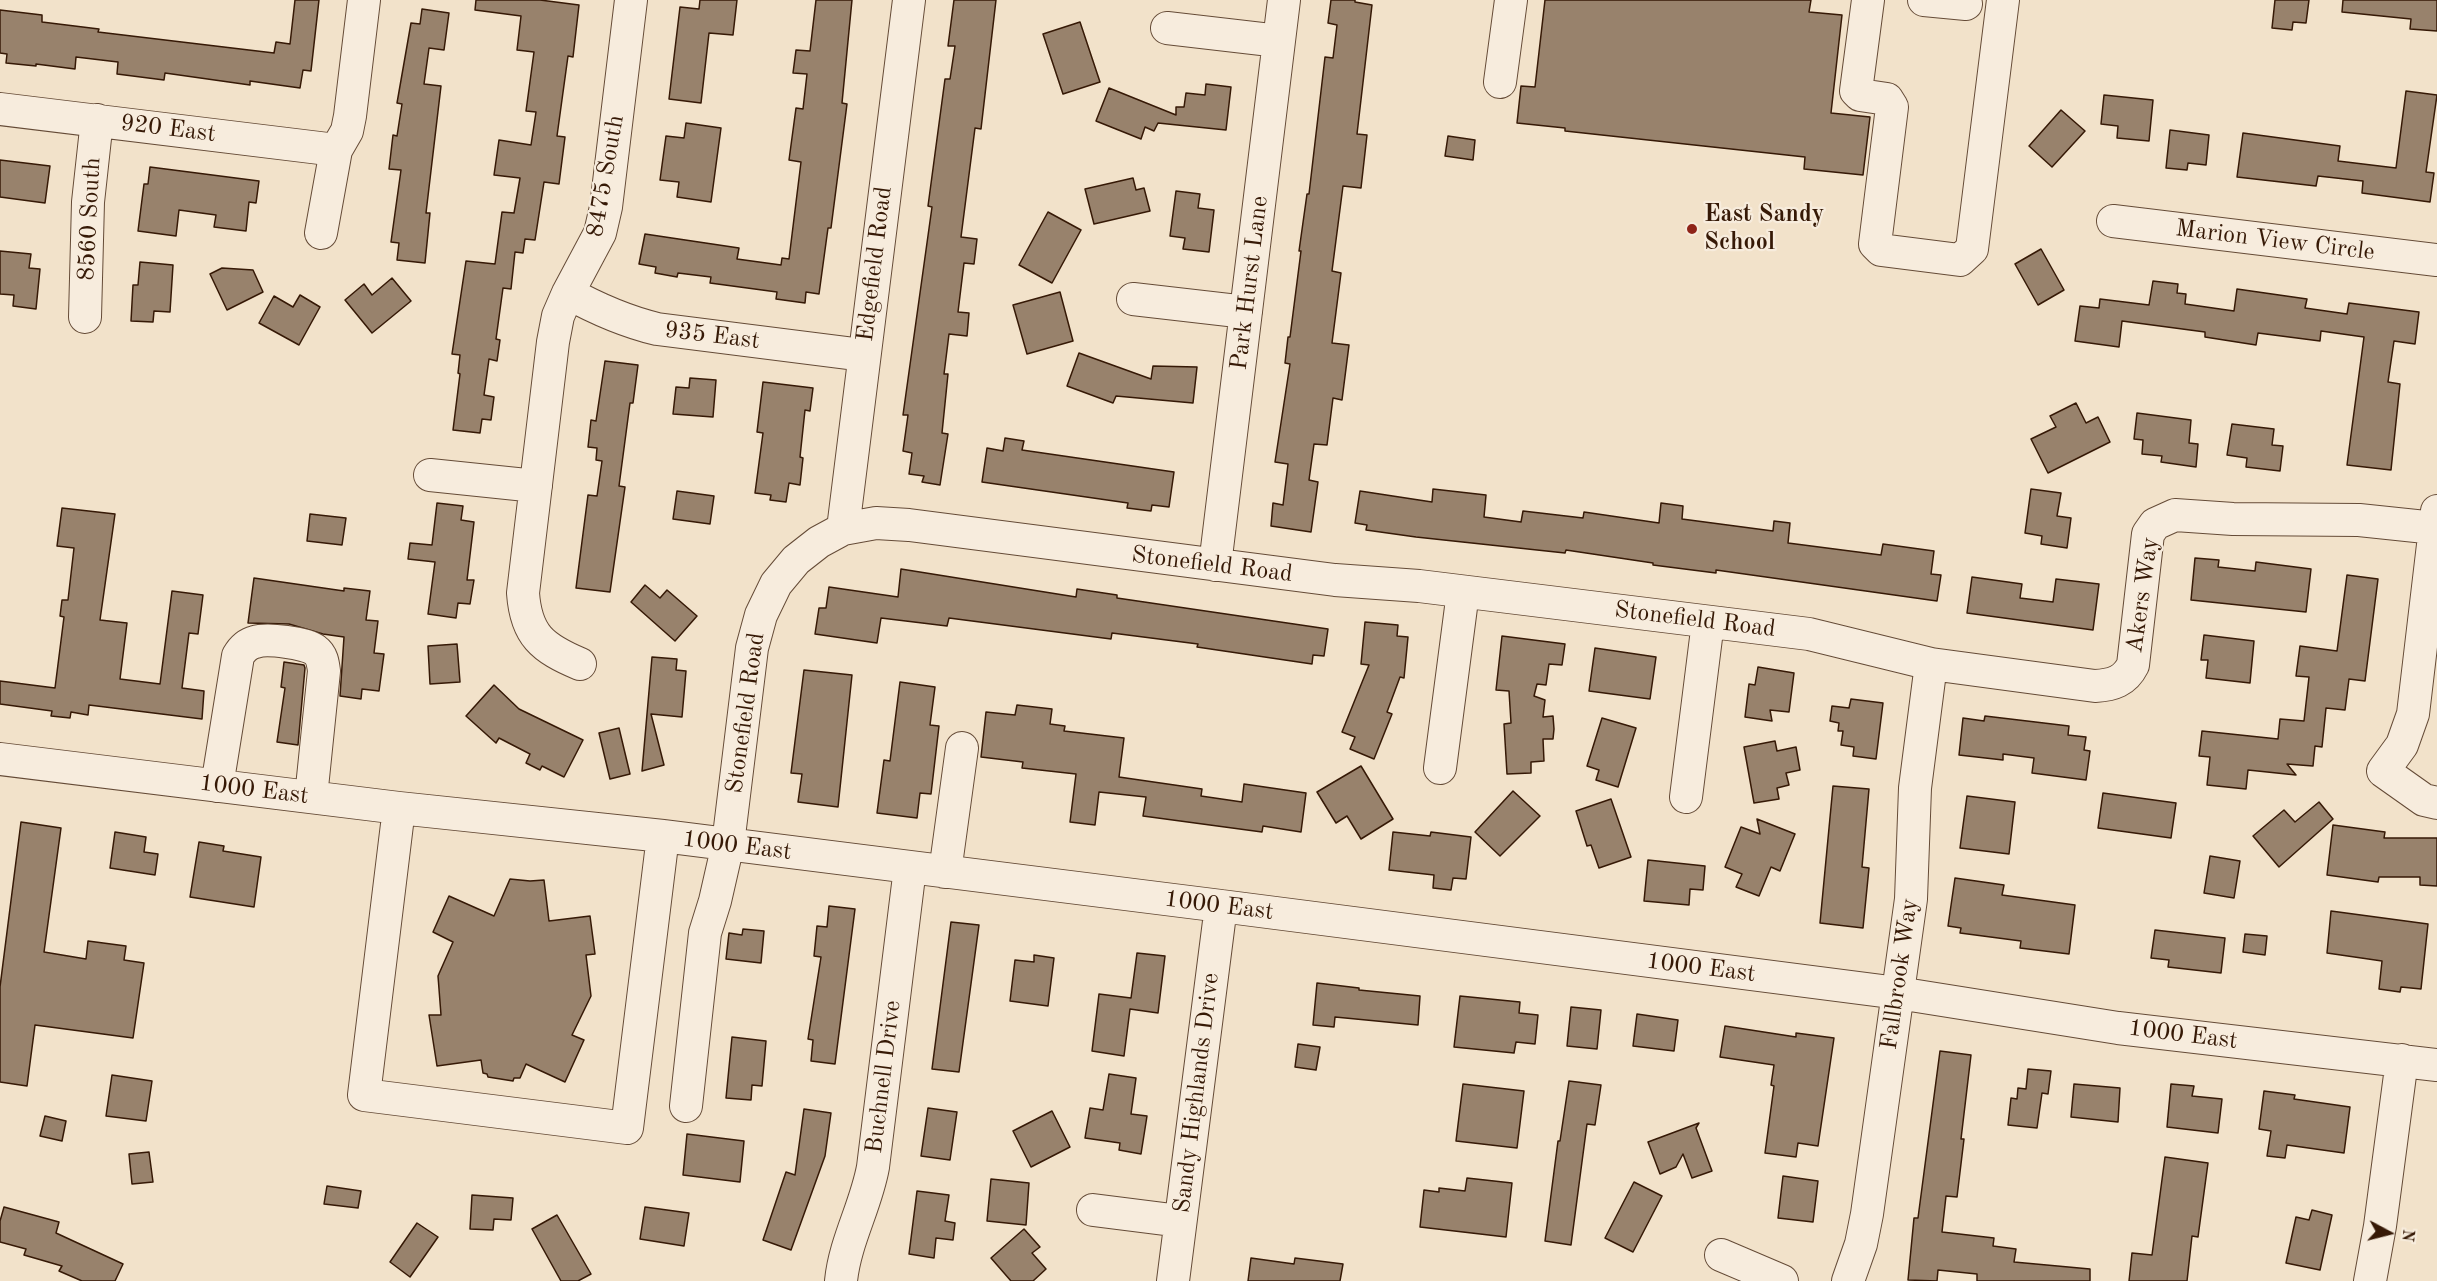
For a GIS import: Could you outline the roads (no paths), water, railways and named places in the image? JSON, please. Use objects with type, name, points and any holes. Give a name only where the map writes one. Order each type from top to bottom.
[{"type":"street","points":[[321,233],[336,150],[347,131],[364,0]]},
{"type":"street","name":"8475 South","points":[[580,664],[562,657],[545,645],[533,632],[524,615],[523,593],[553,342],[558,316],[590,254],[602,224],[631,0]]},
{"type":"street","name":"Edgefield Road","points":[[843,529],[909,0]]},
{"type":"street","name":"Park Hurst Lane","points":[[1215,566],[1284,0]]},
{"type":"street","points":[[1500,82],[1511,0]]},
{"type":"street","points":[[1868,0],[1856,91],[1860,95],[1887,99],[1892,107],[1875,244],[1881,250],[1960,260],[1972,249],[2003,0]]},
{"type":"street","points":[[1924,0],[1966,4]]},
{"type":"street","points":[[1167,28],[1279,41]]},
{"type":"street","name":"920 East","points":[[0,109],[336,150]]},
{"type":"street","name":"8560 South","points":[[84,317],[88,202],[97,120]]},
{"type":"street","name":"Marion View Circle","points":[[2113,221],[2437,260]]},
{"type":"street","name":"935 East","points":[[568,293],[603,312],[630,323],[657,329],[863,355]]},
{"type":"street","points":[[1133,298],[1246,312]]},
{"type":"street","points":[[430,475],[536,486]]},
{"type":"street","name":"Akers Way","points":[[1931,664],[2095,686],[2107,686],[2118,682],[2128,675],[2133,665],[2148,534],[2155,524],[2175,515],[2233,519],[2436,520]]},
{"type":"street","points":[[2436,520],[2413,714],[2402,746],[2383,771],[2424,800],[2437,803]]},
{"type":"street","name":"Stonefield Road","points":[[686,1106],[705,933],[716,901],[728,844],[752,648],[761,615],[776,584],[796,560],[819,542],[843,529],[876,523],[909,525],[1215,566],[1463,592],[1809,634],[1931,664]]},
{"type":"street","points":[[1440,768],[1463,592]]},
{"type":"street","points":[[1686,798],[1708,622]]},
{"type":"street","points":[[217,786],[238,656],[243,648],[255,642],[268,640],[307,646],[316,650],[322,659],[324,671],[311,797]]},
{"type":"street","name":"Fallbrook Way","points":[[1848,1281],[1861,1244],[1867,1214],[1911,899],[1915,788],[1931,664]]},
{"type":"street","points":[[945,872],[962,748]]},
{"type":"street","name":"1000 East","points":[[0,759],[399,808],[728,844],[1898,993],[2118,1028],[2437,1065]]},
{"type":"street","points":[[399,808],[364,1095],[627,1128],[663,836]]},
{"type":"street","name":"Buchnell Drive","points":[[841,1281],[848,1241],[868,1193],[873,1167],[910,868]]},
{"type":"street","name":"Sandy Highlands Drive","points":[[1173,1281],[1221,906]]},
{"type":"street","points":[[2370,1281],[2380,1226],[2402,1060]]},
{"type":"street","points":[[1093,1210],[1180,1221]]},
{"type":"street","points":[[1721,1255],[1782,1281]]},
{"type":"place","name":"East Sandy School","points":[[1692,229]]}]
